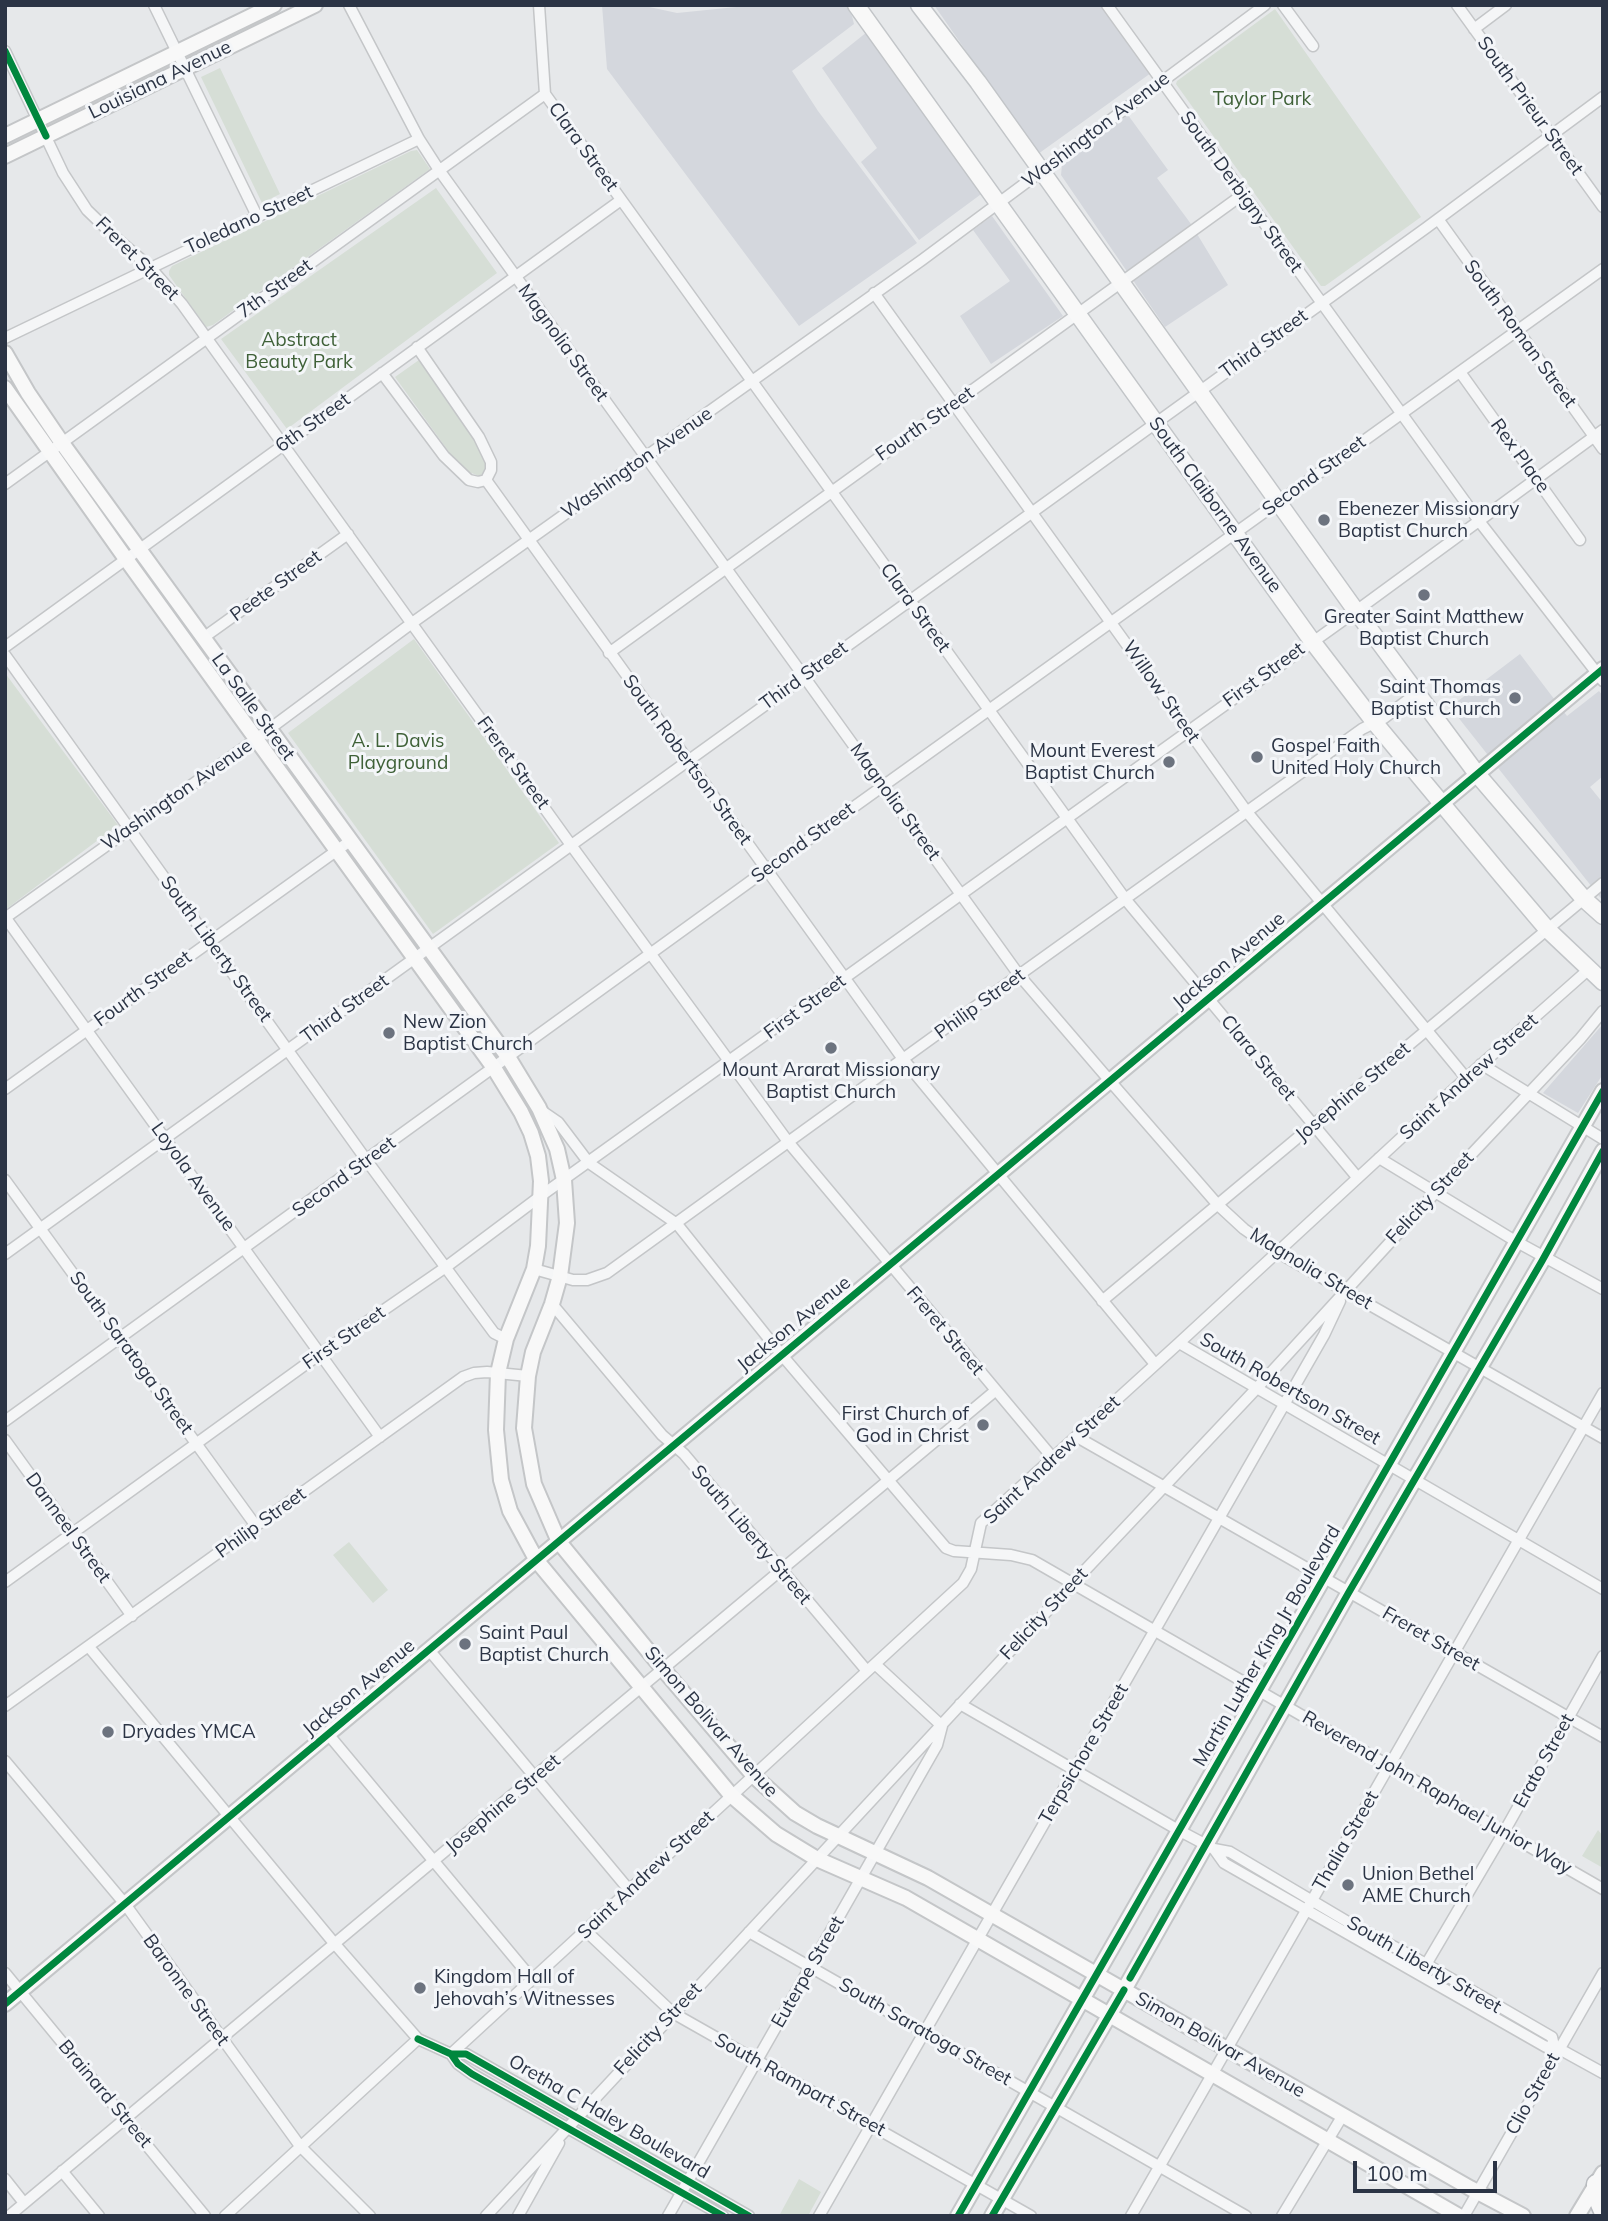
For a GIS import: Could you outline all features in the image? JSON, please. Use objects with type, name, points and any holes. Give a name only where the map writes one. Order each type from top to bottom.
[{"type":"highway","points":[[1600,2179],[1597,2197],[1603,2211]]},
{"type":"main road","name":"South Claiborne Avenue","points":[[856,5],[1312,641],[1375,723],[1548,929],[1603,982]]},
{"type":"main road","points":[[919,5],[1041,170],[1356,611],[1477,774],[1584,899],[1603,916]]},
{"type":"street","points":[[154,5],[257,216]]},
{"type":"street","name":"Louisiana Avenue","points":[[5,136],[274,5]]},
{"type":"street","name":"Louisiana Avenue","points":[[5,156],[315,5]]},
{"type":"street","name":"Magnolia Street","points":[[349,5],[419,139],[439,170],[1019,975],[1218,1205],[1244,1229],[1277,1252],[1603,1438]]},
{"type":"street","name":"Clara Street","points":[[539,5],[545,94],[1126,900],[1357,1177]]},
{"type":"street","name":"South Derbigny Street","points":[[1107,5],[1479,522],[1601,675]]},
{"type":"street","name":"Washington Avenue","points":[[5,917],[270,729],[528,540],[753,382],[1265,5]]},
{"type":"street","points":[[1283,5],[1313,46]]},
{"type":"street","name":"South Prieur Street","points":[[1457,5],[1603,207]]},
{"type":"street","points":[[1474,29],[1506,5]]},
{"type":"street","name":"Freret Street","points":[[5,51],[63,173],[87,210],[165,283],[789,1143],[1052,1457]]},
{"type":"street","name":"7th Street","points":[[5,484],[545,94]]},
{"type":"street","name":"Third Street","points":[[5,1254],[1321,304],[1603,97]]},
{"type":"street","name":"Toledano Street","points":[[5,338],[419,139]]},
{"type":"street","name":"Fourth Street","points":[[609,653],[1242,195]]},
{"type":"street","name":"6th Street","points":[[5,647],[621,200]]},
{"type":"street","name":"South Roman Street","points":[[1438,219],[1603,449]]},
{"type":"street","name":"Second Street","points":[[5,1421],[989,709],[1603,269]]},
{"type":"street","name":"Willow Street","points":[[874,293],[1247,813],[1465,1078]]},
{"type":"street","points":[[382,373],[444,456],[469,480],[486,480],[491,470],[491,462],[479,437],[417,347]]},
{"type":"street","name":"La Salle Street","points":[[5,353],[62,443],[508,1057]]},
{"type":"street","name":"Rex Place","points":[[1460,372],[1580,540]]},
{"type":"street","name":"La Salle Street","points":[[5,388],[10,405],[49,452],[494,1068]]},
{"type":"street","name":"First Street","points":[[5,1583],[1356,611],[1603,430]]},
{"type":"street","name":"South Robertson Street","points":[[486,480],[903,1059],[997,1176],[1156,1364]]},
{"type":"street","name":"Peete Street","points":[[203,638],[348,534]]},
{"type":"street","name":"South Liberty Street","points":[[5,655],[366,1161],[494,1333],[506,1339]]},
{"type":"street","name":"Jackson Avenue","points":[[5,2004],[1442,803],[1601,675]]},
{"type":"street","name":"Philip Street","points":[[534,1269],[573,1280],[597,1278],[677,1224],[1362,729],[1417,693]]},
{"type":"street","name":"Fourth Street","points":[[5,1089],[350,841]]},
{"type":"street","name":"Josephine Street","points":[[1102,1301],[1603,883]]},
{"type":"street","name":"Loyola Avenue","points":[[5,917],[380,1437]]},
{"type":"street","name":"Saint Andrew Street","points":[[451,2054],[964,1583],[971,1569],[981,1523],[1465,1078],[1588,970]]},
{"type":"street","name":"Felicity Street","points":[[486,2216],[1256,1389],[1603,1011]]},
{"type":"street","name":"Simon Bolivar Avenue","points":[[508,1057],[539,1108],[557,1149],[564,1180],[567,1223],[560,1276],[533,1352],[528,1376],[524,1428],[530,1466],[542,1508],[559,1542],[754,1776],[795,1813],[876,1852],[992,1914],[1523,2216]]},
{"type":"street","points":[[1481,1064],[1603,1139]]},
{"type":"street","name":"Simon Bolivar Avenue","points":[[494,1068],[531,1133],[538,1156],[542,1195],[534,1269],[506,1339],[498,1373],[496,1430],[501,1480],[511,1513],[537,1561],[640,1688],[732,1795],[768,1829],[817,1859],[906,1898],[1462,2216]]},
{"type":"street","name":"Martin Luther King Jr Boulevard","points":[[958,2216],[1603,1091]]},
{"type":"street","name":"Reverend John Raphael Junior Way","points":[[539,1108],[558,1122],[589,1163],[677,1224],[781,1354],[939,1543],[954,1551],[1024,1557],[1603,1889]]},
{"type":"street","points":[[992,2216],[1210,1847],[1285,1705],[1603,1151]]},
{"type":"street","points":[[1379,1158],[1517,1242],[1603,1289]]},
{"type":"street","name":"South Saratoga Street","points":[[5,1180],[256,1526]]},
{"type":"street","name":"Terpsichore Street","points":[[819,2216],[1324,1335],[1345,1291]]},
{"type":"street","name":"South Liberty Street","points":[[552,1304],[662,1435],[684,1454],[780,1570],[871,1667],[942,1726]]},
{"type":"street","name":"South Robertson Street","points":[[1179,1343],[1603,1589]]},
{"type":"street","name":"Philip Street","points":[[6,1704],[463,1377],[474,1373],[528,1376]]},
{"type":"street","name":"Josephine Street","points":[[9,2216],[995,1391]]},
{"type":"street","name":"Thalia Street","points":[[1131,2216],[1603,1393]]},
{"type":"street","name":"Freret Street","points":[[1077,1437],[1603,1737]]},
{"type":"street","name":"Danneel Street","points":[[5,1440],[132,1616]]},
{"type":"street","name":"Oretha C Haley Boulevard","points":[[89,1647],[334,1944],[418,2039],[451,2054],[466,2054],[749,2216]]},
{"type":"street","points":[[429,1650],[629,1891]]},
{"type":"street","name":"Erato Street","points":[[1420,1975],[1603,1656]]},
{"type":"street","name":"South Liberty Street","points":[[960,1704],[1180,1831],[1210,1847],[1230,1852],[1420,1975],[1546,2047],[1556,2047],[1603,2073]]},
{"type":"street","name":"Euterpe Street","points":[[668,2216],[937,1745],[942,1726]]},
{"type":"street","points":[[328,1734],[532,1979]]},
{"type":"street","name":"Baronne Street","points":[[5,1761],[125,1904],[300,2146],[370,2216]]},
{"type":"street","name":"South Liberty Street","points":[[1309,1905],[1426,1964],[1552,2037],[1556,2047]]},
{"type":"street","name":"South Rampart Street","points":[[586,1931],[673,2013],[1031,2216]]},
{"type":"street","name":"South Saratoga Street","points":[[749,1932],[1246,2216]]},
{"type":"street","name":"Brainard Street","points":[[5,1973],[205,2216]]},
{"type":"street","name":"Clio Street","points":[[1462,2216],[1556,2047],[1603,1973]]},
{"type":"street","points":[[225,2216],[418,2039]]},
{"type":"street","name":"Oretha C Haley Boulevard","points":[[451,2054],[458,2064],[472,2074],[723,2216]]},
{"type":"street","points":[[1282,2216],[1342,2115]]},
{"type":"street","points":[[518,2216],[568,2126]]},
{"type":"street","points":[[62,2171],[99,2216]]},
{"type":"street","points":[[5,2179],[24,2203]]},
{"type":"street","points":[[1577,2216],[1600,2179]]},
{"type":"shaded area","points":[[602,5],[640,5],[677,13],[756,5],[846,5],[854,24],[792,71],[818,111],[917,243],[799,326],[607,69]]},
{"type":"shaded area","points":[[934,5],[1101,5],[1151,73],[1038,154]]},
{"type":"shaded area","points":[[867,32],[984,192],[919,240],[861,162],[877,148],[822,68]]},
{"type":"shaded area","points":[[1128,115],[1168,170],[1157,178],[1191,224],[1228,285],[1165,327],[1061,175],[1062,165]]},
{"type":"shaded area","points":[[992,216],[1063,316],[991,364],[960,316],[1010,281],[973,230]]},
{"type":"shaded area","points":[[1520,654],[1567,716],[1599,691],[1603,696],[1603,776],[1590,787],[1603,803],[1603,901],[1450,707]]},
{"type":"shaded area","points":[[1603,1024],[1603,1074],[1578,1113],[1543,1093]]},
{"type":"green space","name":"Taylor Park","points":[[1275,9],[1421,217],[1325,286],[1321,286],[1176,84]]},
{"type":"green space","points":[[220,68],[280,194],[262,203],[201,77]]},
{"type":"green space","points":[[417,150],[430,169],[213,325],[206,327],[169,275],[172,266]]},
{"type":"green space","name":"Abstract Beauty Park","points":[[436,188],[497,273],[287,429],[221,339]]},
{"type":"green space","points":[[419,360],[476,442],[486,463],[486,472],[479,476],[469,472],[454,459],[395,377]]},
{"type":"green space","name":"A. L. Davis Playground","points":[[414,639],[559,843],[433,934],[288,733]]},
{"type":"green space","points":[[5,673],[118,825],[5,910]]},
{"type":"green space","points":[[349,1542],[388,1590],[373,1603],[333,1555]]},
{"type":"green space","points":[[1598,1830],[1603,1836],[1603,1868],[1582,1856]]},
{"type":"green space","points":[[799,2179],[821,2192],[808,2216],[779,2216]]},
{"type":"cycle path","points":[[5,51],[46,136]]},
{"type":"cycle path","points":[[5,2004],[1603,669]]},
{"type":"cycle path","points":[[958,2216],[1603,1091]]},
{"type":"cycle path","points":[[1130,1978],[1603,1151]]},
{"type":"cycle path","points":[[992,2216],[1124,1990]]},
{"type":"cycle path","points":[[418,2039],[451,2054],[466,2054],[749,2216]]},
{"type":"cycle path","points":[[451,2054],[458,2064],[472,2074],[723,2216]]},
{"type":"place","name":"Ebenezer Missionary Baptist Church","points":[[1324,520]]},
{"type":"place","name":"Greater Saint Matthew Baptist Church","points":[[1424,595]]},
{"type":"place","name":"Saint Thomas Baptist Church","points":[[1515,698]]},
{"type":"place","name":"Gospel Faith United Holy Church","points":[[1257,757]]},
{"type":"place","name":"Mount Everest Baptist Church","points":[[1169,762]]},
{"type":"place","name":"New Zion Baptist Church","points":[[389,1033]]},
{"type":"place","name":"Mount Ararat Missionary Baptist Church","points":[[831,1048]]},
{"type":"place","name":"First Church of God in Christ","points":[[983,1425]]},
{"type":"place","name":"Saint Paul Baptist Church","points":[[465,1644]]},
{"type":"place","name":"Dryades YMCA","points":[[108,1732]]},
{"type":"place","name":"Union Bethel AME Church","points":[[1348,1885]]},
{"type":"place","name":"Kingdom Hall of Jehovah’s Witnesses","points":[[420,1988]]}]
